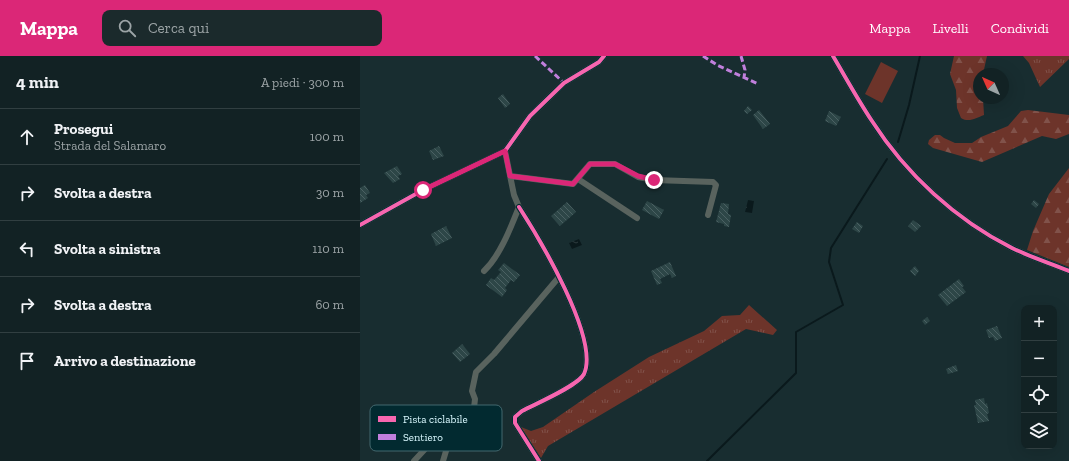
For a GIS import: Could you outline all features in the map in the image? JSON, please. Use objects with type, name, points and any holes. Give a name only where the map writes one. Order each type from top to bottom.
[{"type":"street","points":[[360,225],[423,190],[505,151],[530,116],[564,83],[599,62],[604,56]]},
{"type":"street","points":[[833,56],[872,121],[887,142],[913,173],[937,197],[983,232],[1013,249],[1069,271]]},
{"type":"street","points":[[505,151],[514,195],[519,207],[534,231],[573,304],[582,332],[587,361],[583,375],[570,386],[522,411],[515,417],[515,423],[539,461]]},
{"type":"street","points":[[510,176],[573,184],[590,164],[600,163],[615,164],[638,176],[654,180],[713,182],[716,185],[708,215]]},
{"type":"street","points":[[578,179],[637,218]]},
{"type":"street","points":[[484,271],[491,264],[511,228],[519,207]]},
{"type":"street","points":[[474,405],[475,399],[472,391],[476,372],[494,354],[559,277]]},
{"type":"street","points":[[414,461],[423,451]]},
{"type":"street","points":[[443,461],[446,451]]},
{"type":"green space","points":[[954,56],[987,56],[984,68],[973,68],[973,104],[983,104],[984,115],[970,120],[961,118],[957,108],[956,90],[950,74]]},
{"type":"green space","points":[[1023,56],[1069,56],[1069,59],[1040,87],[1029,63]]},
{"type":"green space","points":[[881,62],[898,71],[882,103],[865,94]]},
{"type":"green space","points":[[1028,110],[1069,115],[1069,134],[1056,139],[1042,136],[982,162],[933,148],[928,144],[929,140],[935,135],[940,135],[955,143],[972,143],[981,137],[1008,126],[1021,111]]},
{"type":"green space","points":[[1069,168],[1069,267],[1027,250],[1033,231],[1049,194]]},
{"type":"green space","points":[[749,305],[777,330],[773,335],[746,329],[548,446],[541,458],[521,427],[531,431],[543,427],[649,357],[704,331],[722,316],[740,315]]},
{"type":"water","points":[[748,200],[754,201],[752,213],[745,212]]},
{"type":"water","points":[[579,239],[582,245],[572,249],[569,243]]},
{"type":"building","points":[[503,94],[510,104],[505,108],[498,98]]},
{"type":"building","points":[[748,106],[752,110],[747,114],[744,111]]},
{"type":"building","points":[[759,110],[770,124],[763,129],[753,115]]},
{"type":"building","points":[[829,111],[841,117],[836,126],[825,121]]},
{"type":"building","points":[[439,146],[444,156],[433,160],[429,151]]},
{"type":"building","points":[[397,166],[402,174],[398,176],[400,179],[393,183],[384,173]]},
{"type":"building","points":[[365,185],[370,193],[366,195],[368,198],[360,203],[360,188]]},
{"type":"building","points":[[1034,200],[1039,204],[1036,208],[1031,204]]},
{"type":"building","points":[[647,201],[664,210],[659,219],[642,210]]},
{"type":"building","points":[[567,202],[576,212],[560,226],[551,216]]},
{"type":"building","points":[[721,203],[729,204],[728,214],[731,215],[729,227],[716,222]]},
{"type":"building","points":[[913,220],[921,226],[915,232],[908,226]]},
{"type":"building","points":[[857,222],[863,226],[859,233],[852,229]]},
{"type":"building","points":[[446,226],[452,238],[436,246],[431,234]]},
{"type":"building","points":[[670,262],[676,276],[672,278],[670,274],[660,279],[662,283],[657,285],[651,271]]},
{"type":"building","points":[[504,263],[520,275],[514,282],[511,280],[505,288],[507,290],[502,297],[486,285],[491,278],[494,280],[501,272],[498,270]]},
{"type":"building","points":[[915,266],[919,271],[915,276],[910,271]]},
{"type":"building","points":[[959,279],[966,292],[947,306],[938,295]]},
{"type":"building","points":[[927,317],[930,321],[925,325],[922,321]]},
{"type":"building","points":[[997,326],[1002,338],[995,341],[993,337],[989,338],[986,330]]},
{"type":"building","points":[[462,344],[470,354],[460,362],[452,353]]},
{"type":"building","points":[[956,365],[958,371],[948,374],[946,369]]},
{"type":"building","points":[[984,398],[985,404],[987,403],[989,413],[987,414],[989,421],[978,423],[974,405],[976,405],[975,400]]},
{"type":"waterway","points":[[898,142],[909,105],[920,56]]},
{"type":"waterway","points":[[707,461],[796,373],[796,332],[843,305],[829,262],[831,248],[887,159]]},
{"type":"marked path","points":[[535,56],[564,83]]},
{"type":"marked path","points":[[703,56],[717,65],[758,84]]},
{"type":"marked path","points":[[741,56],[745,70],[744,78]]},
{"type":"cycle path","points":[[360,225],[423,190],[505,151],[530,116],[564,83],[599,62],[604,56]]},
{"type":"cycle path","points":[[833,56],[885,141],[916,177],[934,194],[971,224],[991,237],[1012,248],[1069,271]]},
{"type":"cycle path","points":[[519,207],[553,264],[565,289],[576,314],[587,358],[584,374],[574,384],[522,411],[515,417],[515,423],[539,461]]},
{"type":"route","points":[[423,190],[505,151],[510,176],[573,184],[590,164],[600,163],[615,164],[638,176],[654,180]]}]
